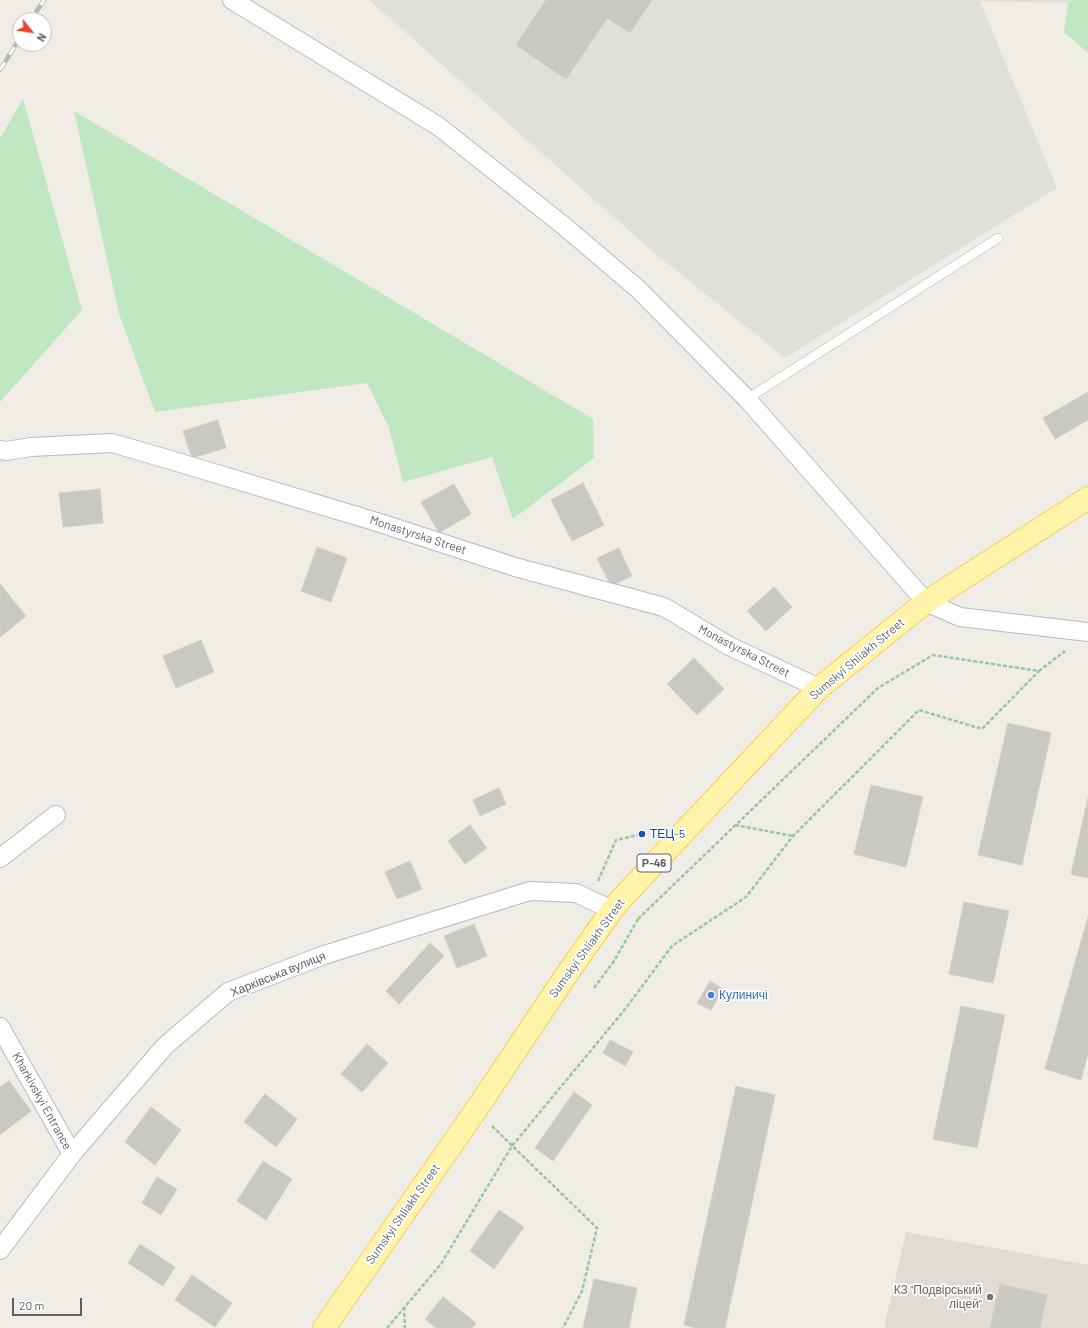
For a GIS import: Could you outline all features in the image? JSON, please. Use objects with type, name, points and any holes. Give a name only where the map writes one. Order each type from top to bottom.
[{"type":"main road","name":"Sumskyi Shliakh Street","points":[[324,1328],[476,1110],[612,910],[819,688],[926,602],[1088,498]]},
{"type":"street","points":[[232,0],[438,126],[564,226],[638,289],[747,399],[926,602],[960,617],[1088,632]]},
{"type":"street","name":"Monastyrska Street","points":[[0,450],[6,451],[31,447],[112,443],[377,522],[515,567],[664,607],[729,646],[819,688]]},
{"type":"street","points":[[0,858],[56,815]]},
{"type":"street","name":"Харківська вулиця","points":[[0,1250],[72,1154],[165,1046],[228,992],[324,955],[530,892],[576,893],[612,910]]},
{"type":"street","name":"Kharkivskyi Entrance","points":[[0,1027],[72,1154]]},
{"type":"lane","points":[[747,399],[998,238]]},
{"type":"path","points":[[387,1328],[441,1264],[512,1146],[626,1008],[672,946],[746,897],[793,836],[919,710],[982,729],[1039,671],[1088,632]]},
{"type":"path","points":[[638,919],[878,688],[933,655],[1039,671]]},
{"type":"path","points":[[735,825],[793,836]]},
{"type":"path","points":[[476,1110],[597,1228],[582,1291],[563,1328]]},
{"type":"path","points":[[404,1306],[405,1328]]},
{"type":"shaded area","points":[[369,0],[1070,0],[1068,3],[980,1],[1057,188],[785,358],[651,250]]},
{"type":"shaded area","name":"КЗ \"Подвірський ліцей\"","points":[[906,1232],[1088,1265],[1088,1328],[884,1328]]},
{"type":"green space","points":[[1072,0],[1088,0],[1088,53],[1064,32],[1068,3]]},
{"type":"green space","points":[[23,99],[82,310],[0,402],[0,138]]},
{"type":"green space","points":[[74,111],[593,419],[594,458],[513,519],[492,457],[403,482],[389,428],[367,383],[155,412],[119,314]]},
{"type":"building","points":[[546,0],[652,0],[630,33],[607,18],[566,79],[516,45]]},
{"type":"building","points":[[1088,392],[1088,420],[1055,439],[1043,418]]},
{"type":"building","points":[[218,420],[226,448],[192,458],[183,431]]},
{"type":"building","points":[[583,483],[604,525],[572,541],[551,500]]},
{"type":"building","points":[[454,484],[471,514],[439,533],[421,502]]},
{"type":"building","points":[[100,489],[103,523],[63,527],[59,493]]},
{"type":"building","points":[[317,547],[347,558],[331,602],[301,591]]},
{"type":"building","points":[[619,548],[632,576],[611,586],[597,558]]},
{"type":"building","points":[[0,584],[26,616],[0,637]]},
{"type":"building","points":[[774,587],[792,607],[766,631],[747,611]]},
{"type":"building","points":[[201,640],[214,672],[176,688],[163,656]]},
{"type":"building","points":[[694,658],[724,689],[697,715],[667,684]]},
{"type":"building","points":[[1008,723],[1051,733],[1022,865],[978,855]]},
{"type":"building","points":[[871,785],[923,797],[906,867],[854,854]]},
{"type":"building","points":[[499,788],[506,804],[480,816],[473,800]]},
{"type":"building","points":[[1088,798],[1088,878],[1071,874]]},
{"type":"building","points":[[470,825],[487,848],[465,864],[448,841]]},
{"type":"building","points":[[410,861],[422,889],[397,899],[385,872]]},
{"type":"building","points":[[964,902],[1009,911],[993,983],[949,974]]},
{"type":"building","points":[[1088,917],[1088,1053],[1081,1080],[1045,1069]]},
{"type":"building","points":[[474,924],[487,956],[457,968],[444,936]]},
{"type":"building","points":[[430,943],[444,956],[399,1004],[386,991]]},
{"type":"building","points":[[710,981],[723,989],[711,1010],[697,1003]]},
{"type":"building","points":[[961,1006],[1005,1015],[977,1148],[933,1139]]},
{"type":"building","points":[[610,1040],[633,1052],[625,1066],[603,1053]]},
{"type":"building","points":[[367,1044],[388,1063],[362,1092],[341,1074]]},
{"type":"building","points":[[9,1081],[31,1111],[0,1135],[0,1087]]},
{"type":"building","points":[[736,1086],[775,1095],[725,1328],[696,1328],[684,1325]]},
{"type":"building","points":[[574,1092],[592,1105],[553,1161],[535,1148]]},
{"type":"building","points":[[265,1094],[297,1119],[276,1147],[244,1122]]},
{"type":"building","points":[[151,1107],[181,1130],[155,1165],[125,1142]]},
{"type":"building","points":[[263,1161],[292,1179],[266,1220],[237,1201]]},
{"type":"building","points":[[157,1177],[177,1189],[161,1215],[142,1203]]},
{"type":"building","points":[[499,1210],[524,1227],[494,1269],[470,1251]]},
{"type":"building","points":[[140,1244],[175,1267],[163,1286],[128,1263]]},
{"type":"building","points":[[192,1275],[232,1303],[215,1327],[175,1300]]},
{"type":"building","points":[[594,1279],[637,1288],[629,1328],[583,1328]]},
{"type":"building","points":[[1000,1284],[1047,1295],[1040,1328],[990,1328]]},
{"type":"building","points":[[443,1297],[476,1323],[472,1328],[436,1328],[425,1319]]},
{"type":"railway","points":[[36,12],[44,0]]},
{"type":"railway","points":[[0,70],[12,51]]},
{"type":"place","name":"ТЕЦ-5","points":[[642,834]]},
{"type":"place","name":"Кулиничі","points":[[711,995]]},
{"type":"place","name":"КЗ \"Подвірський ліцей\"","points":[[990,1297]]}]
